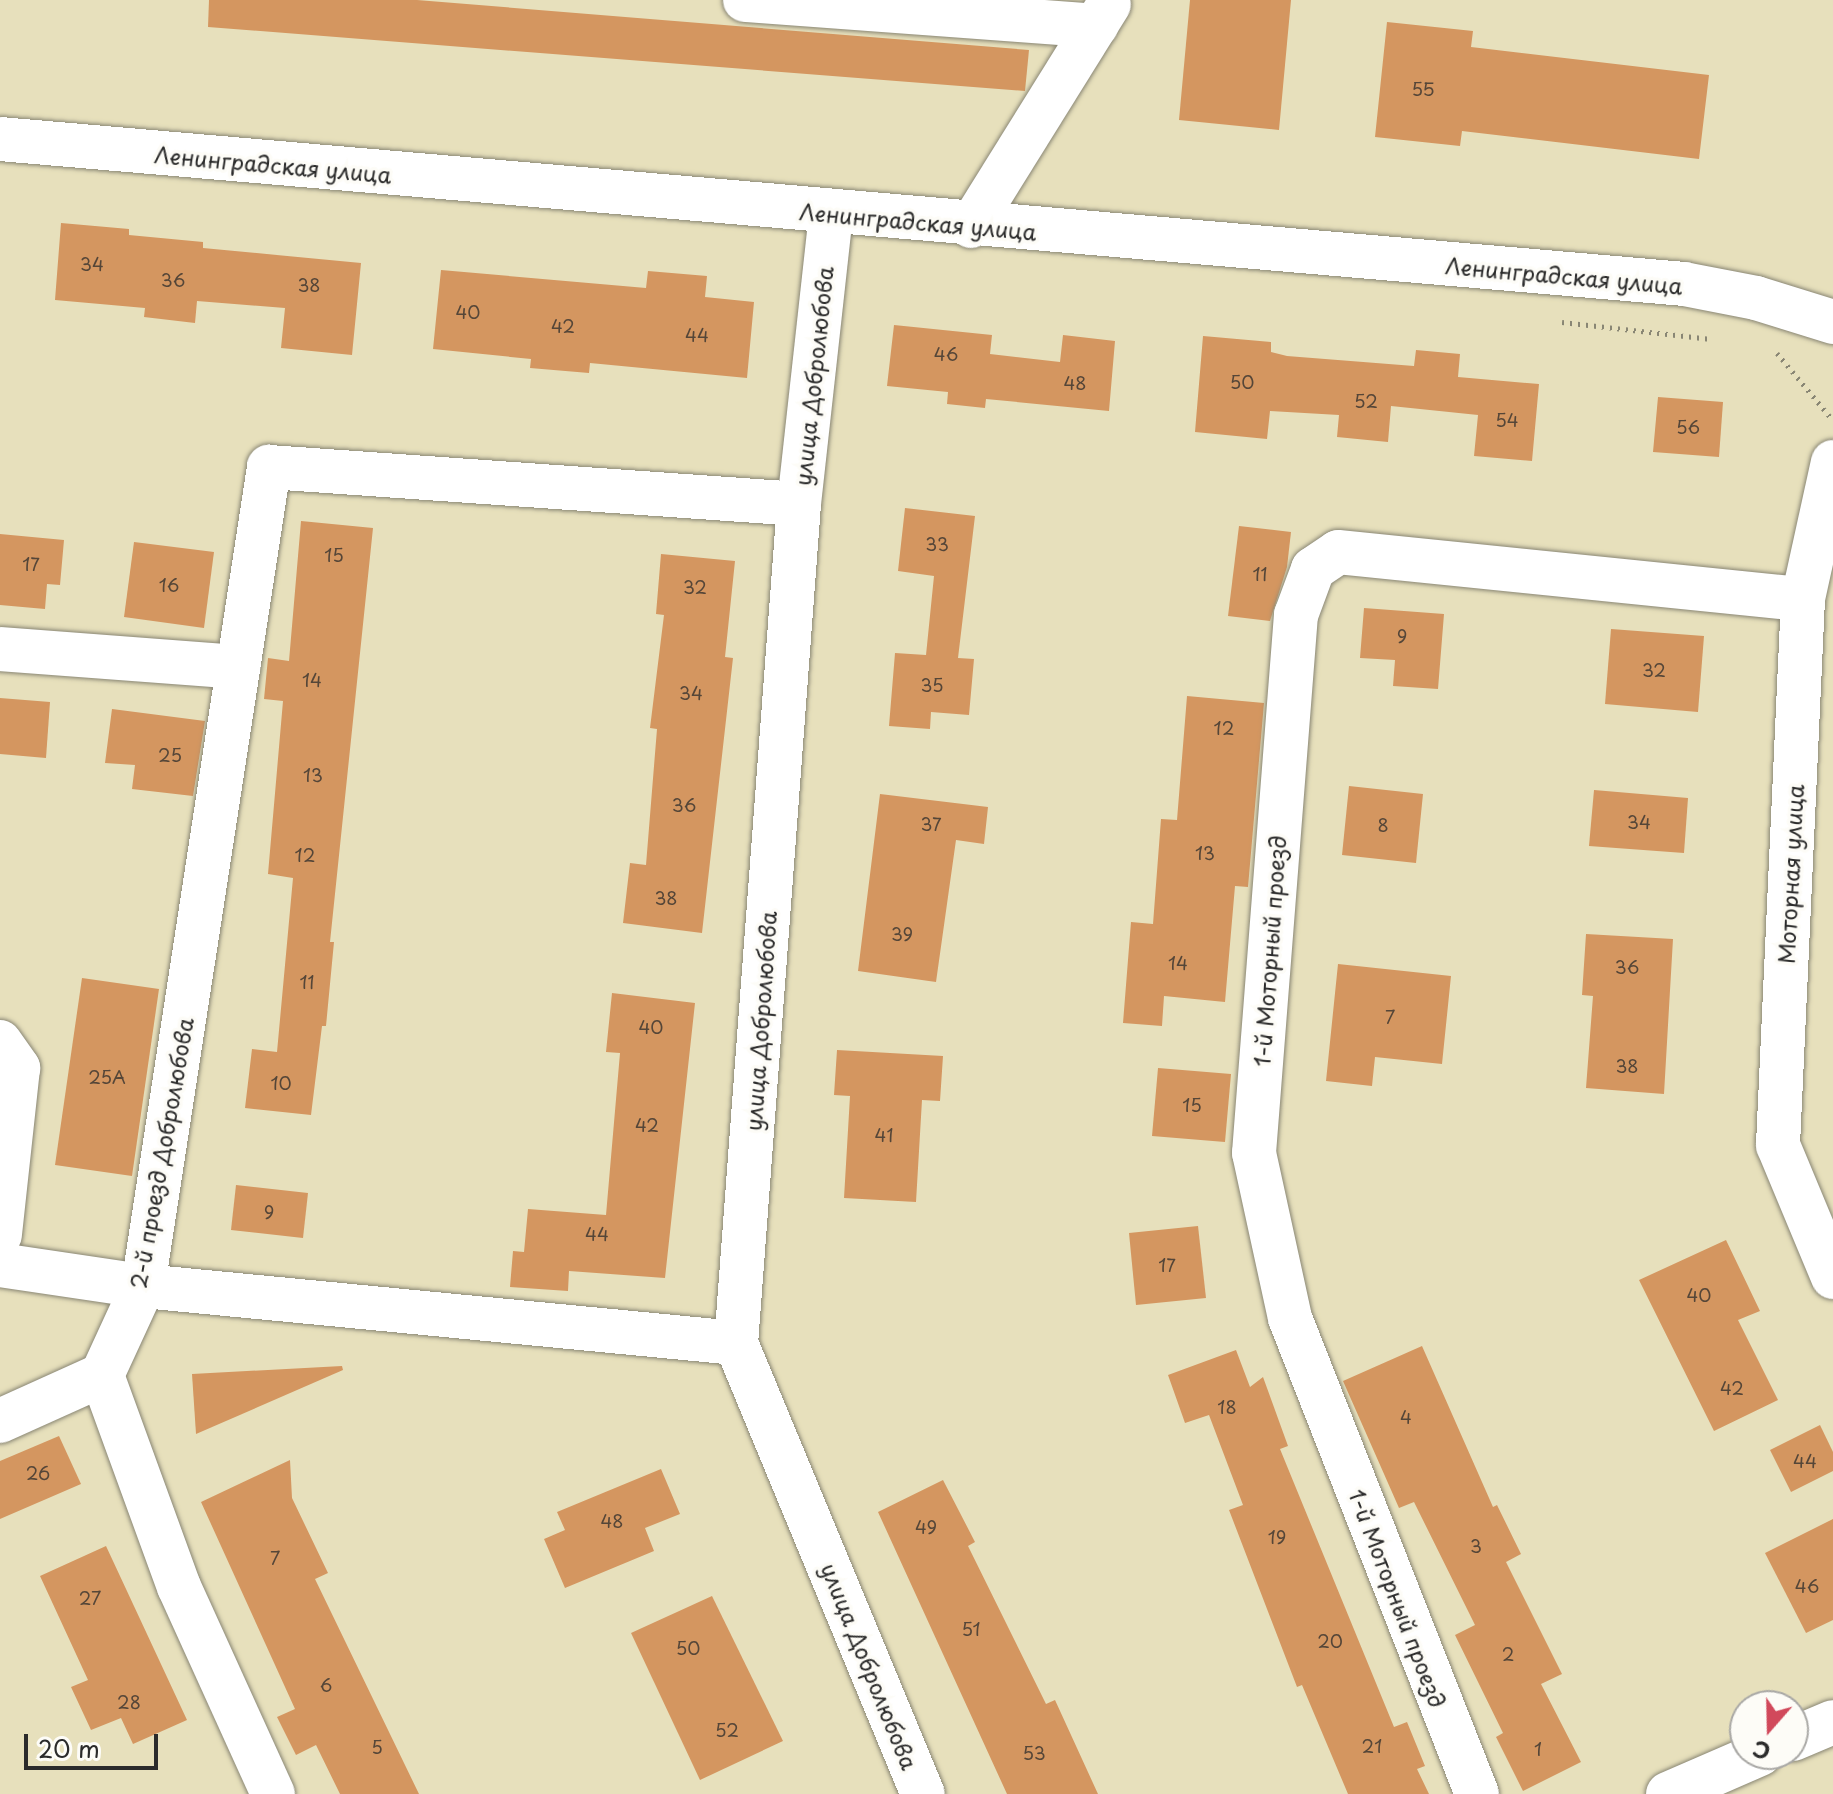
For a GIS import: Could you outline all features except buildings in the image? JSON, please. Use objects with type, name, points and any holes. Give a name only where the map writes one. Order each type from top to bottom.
[{"type":"street","points":[[745,0],[1104,13],[971,226]]},
{"type":"street","name":"Ленинградская улица","points":[[0,139],[831,214],[1684,284],[1756,298],[1833,322]]},
{"type":"street","name":"улица Добролюбова","points":[[831,214],[799,504],[736,1343],[923,1794]]},
{"type":"street","name":"Моторная улица","points":[[1833,462],[1803,599],[1778,1145],[1833,1277]]},
{"type":"street","name":"2-й проезд Добролюбова","points":[[102,1375],[143,1286],[269,467],[799,504]]},
{"type":"street","name":"1-й Моторный проезд","points":[[1477,1794],[1290,1318],[1254,1153],[1296,615],[1313,569],[1338,552],[1803,599]]},
{"type":"street","points":[[0,649],[238,667]]},
{"type":"street","points":[[0,1042],[18,1068],[0,1235]]},
{"type":"street","points":[[0,1265],[143,1286],[736,1343]]},
{"type":"street","points":[[0,1421],[102,1375],[179,1587],[273,1794]]},
{"type":"street","points":[[1809,1732],[1833,1722]]},
{"type":"street","points":[[1668,1794],[1729,1767]]}]
